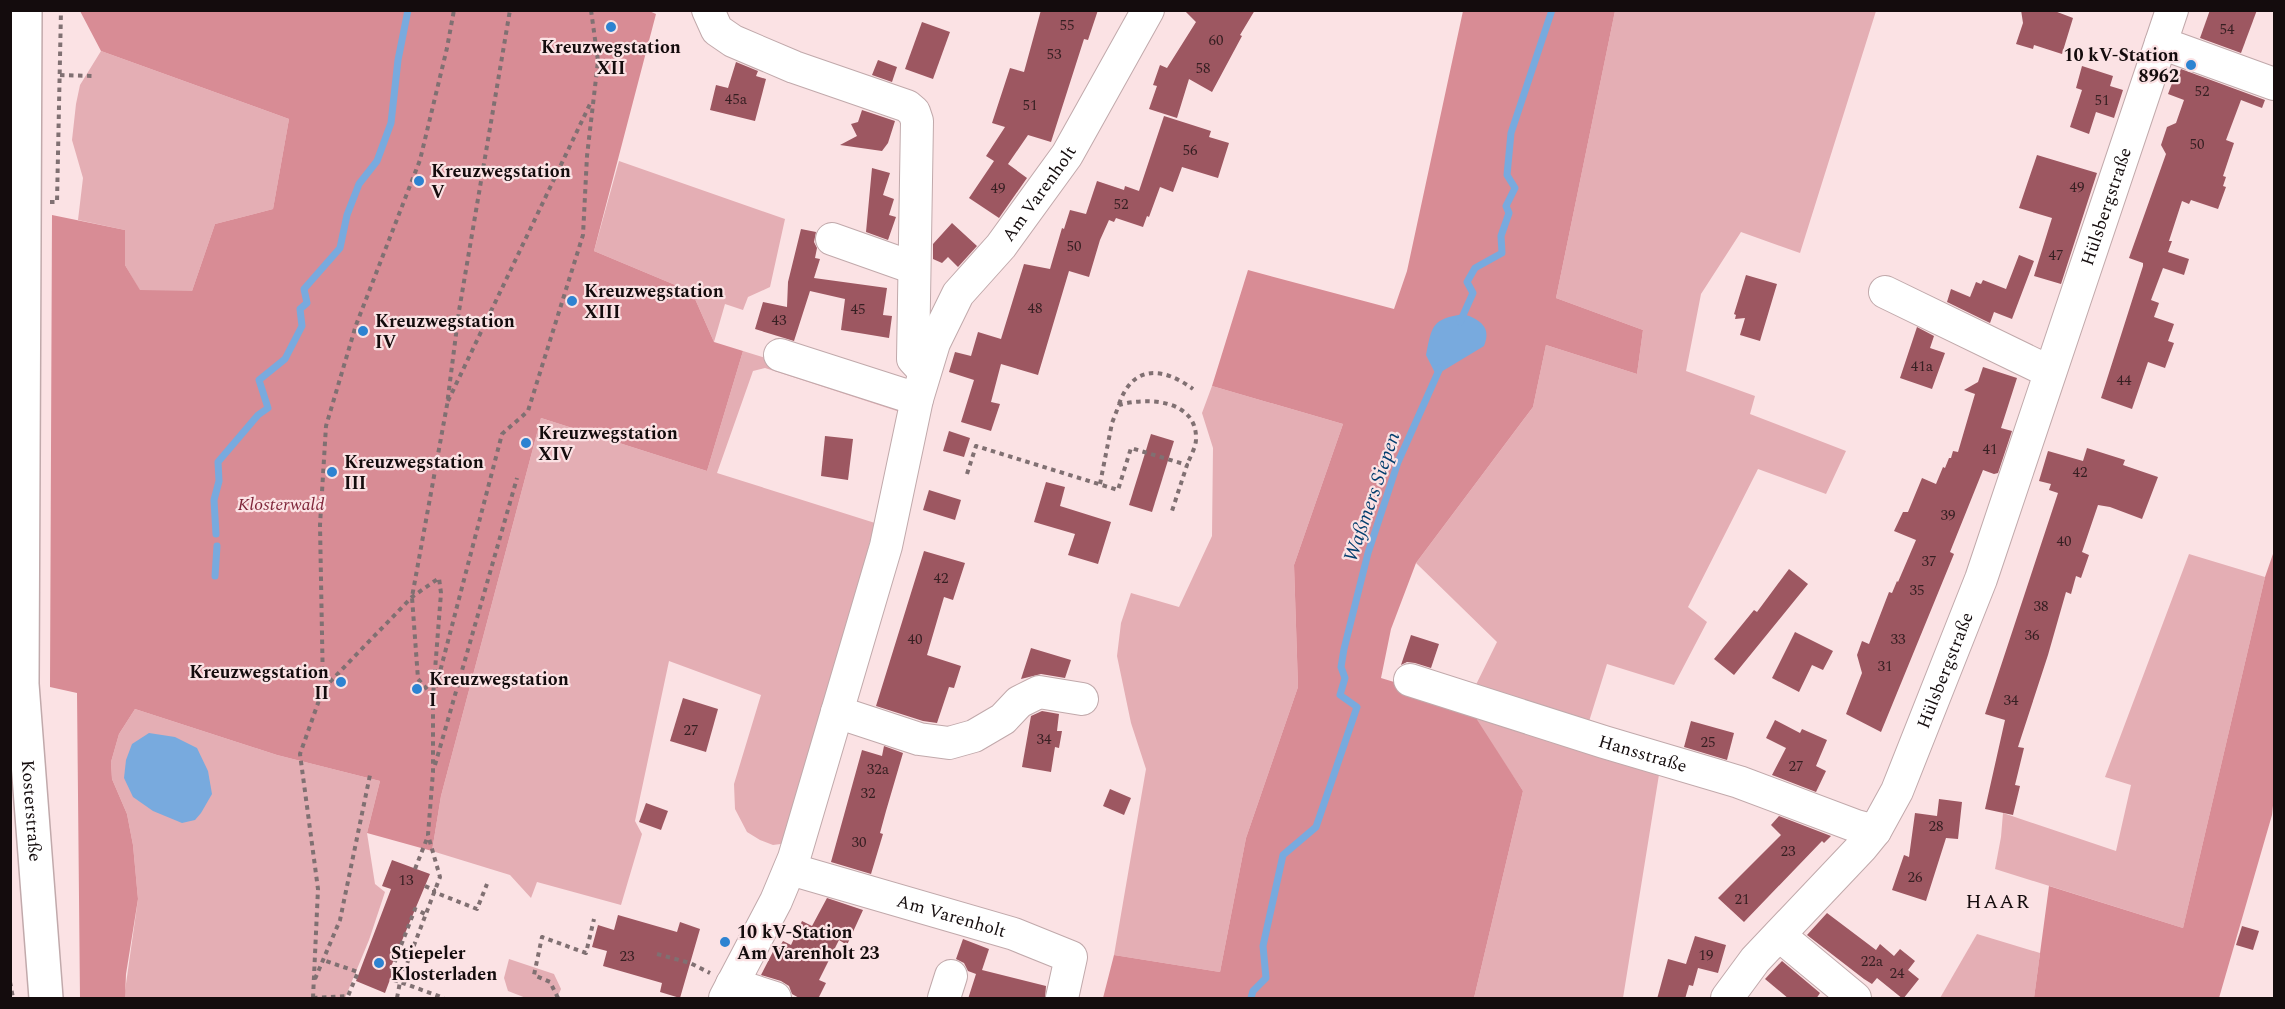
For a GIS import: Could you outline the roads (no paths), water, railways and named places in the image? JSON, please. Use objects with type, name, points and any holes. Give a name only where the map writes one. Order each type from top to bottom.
[{"type":"main road","name":"Kosterstraße","points":[[25,10],[26,201],[22,684],[46,999]]},
{"type":"street","points":[[708,10],[717,30],[733,41],[794,67],[908,106],[914,112],[917,121],[912,359],[921,385]]},
{"type":"street","name":"Am Varenholt","points":[[729,991],[776,901],[789,869],[886,546],[921,385],[934,342],[958,294],[1001,246],[1067,155],[1148,10]]},
{"type":"street","name":"Hülsbergstraße","points":[[1727,999],[1741,978],[1779,934],[1838,874],[1875,831],[1897,791],[1981,579],[2172,10]]},
{"type":"street","points":[[2161,43],[2274,84]]},
{"type":"street","points":[[832,239],[914,268]]},
{"type":"street","points":[[1886,292],[2050,372]]},
{"type":"street","points":[[780,355],[921,385]]},
{"type":"street","name":"Hansstraße","points":[[1410,680],[1739,782],[1875,831]]},
{"type":"street","points":[[837,712],[919,739],[949,743],[974,736],[1004,719],[1019,702],[1039,692],[1082,699]]},
{"type":"street","name":"Am Varenholt","points":[[789,869],[1014,934],[1071,957],[1062,999]]},
{"type":"street","points":[[1779,934],[1855,999]]},
{"type":"street","points":[[729,991],[775,999]]},
{"type":"water","points":[[1464,314],[1483,325],[1486,334],[1484,346],[1436,375],[1426,355],[1432,330],[1439,321],[1445,318]]},
{"type":"water","points":[[149,733],[175,737],[197,748],[208,771],[212,794],[195,820],[182,823],[153,811],[133,797],[124,778],[126,760],[132,744]]},
{"type":"waterway","points":[[216,534],[214,500],[219,481],[218,462],[258,415],[268,408],[259,380],[285,359],[302,326],[300,309],[307,303],[304,289],[340,248],[347,215],[359,184],[377,161],[391,123],[398,60],[408,10]]},
{"type":"waterway","name":"Waßmers Siepen","points":[[1460,322],[1473,293],[1467,282],[1475,268],[1502,253],[1501,236],[1509,213],[1506,206],[1515,188],[1507,175],[1511,133],[1552,10]]},
{"type":"waterway","name":"Waßmers Siepen","points":[[1251,998],[1253,991],[1266,978],[1263,946],[1283,855],[1316,827],[1357,707],[1340,695],[1345,678],[1341,667],[1344,649],[1368,553],[1398,462],[1440,368]]},
{"type":"waterway","points":[[215,576],[217,546]]},
{"type":"place","name":"Kreuzwegstation XII","points":[[611,27]]},
{"type":"place","name":"10 kV-Station 8962","points":[[2191,65]]},
{"type":"place","name":"Kreuzwegstation V","points":[[419,181]]},
{"type":"place","name":"Kreuzwegstation XIII","points":[[572,301]]},
{"type":"place","name":"Kreuzwegstation IV","points":[[363,331]]},
{"type":"place","name":"Kreuzwegstation XIV","points":[[526,443]]},
{"type":"place","name":"Kreuzwegstation III","points":[[332,472]]},
{"type":"place","name":"Kreuzwegstation II","points":[[341,682]]},
{"type":"place","name":"Kreuzwegstation I","points":[[417,689]]},
{"type":"place","name":"10 kV-Station Am Varenholt 23","points":[[725,942]]},
{"type":"place","name":"Stiepeler Klosterladen","points":[[379,963]]},
{"type":"district","name":"HAAR","points":[[1998,902]]},
{"type":"park label","name":"Klosterwald","points":[[281,504]]}]
